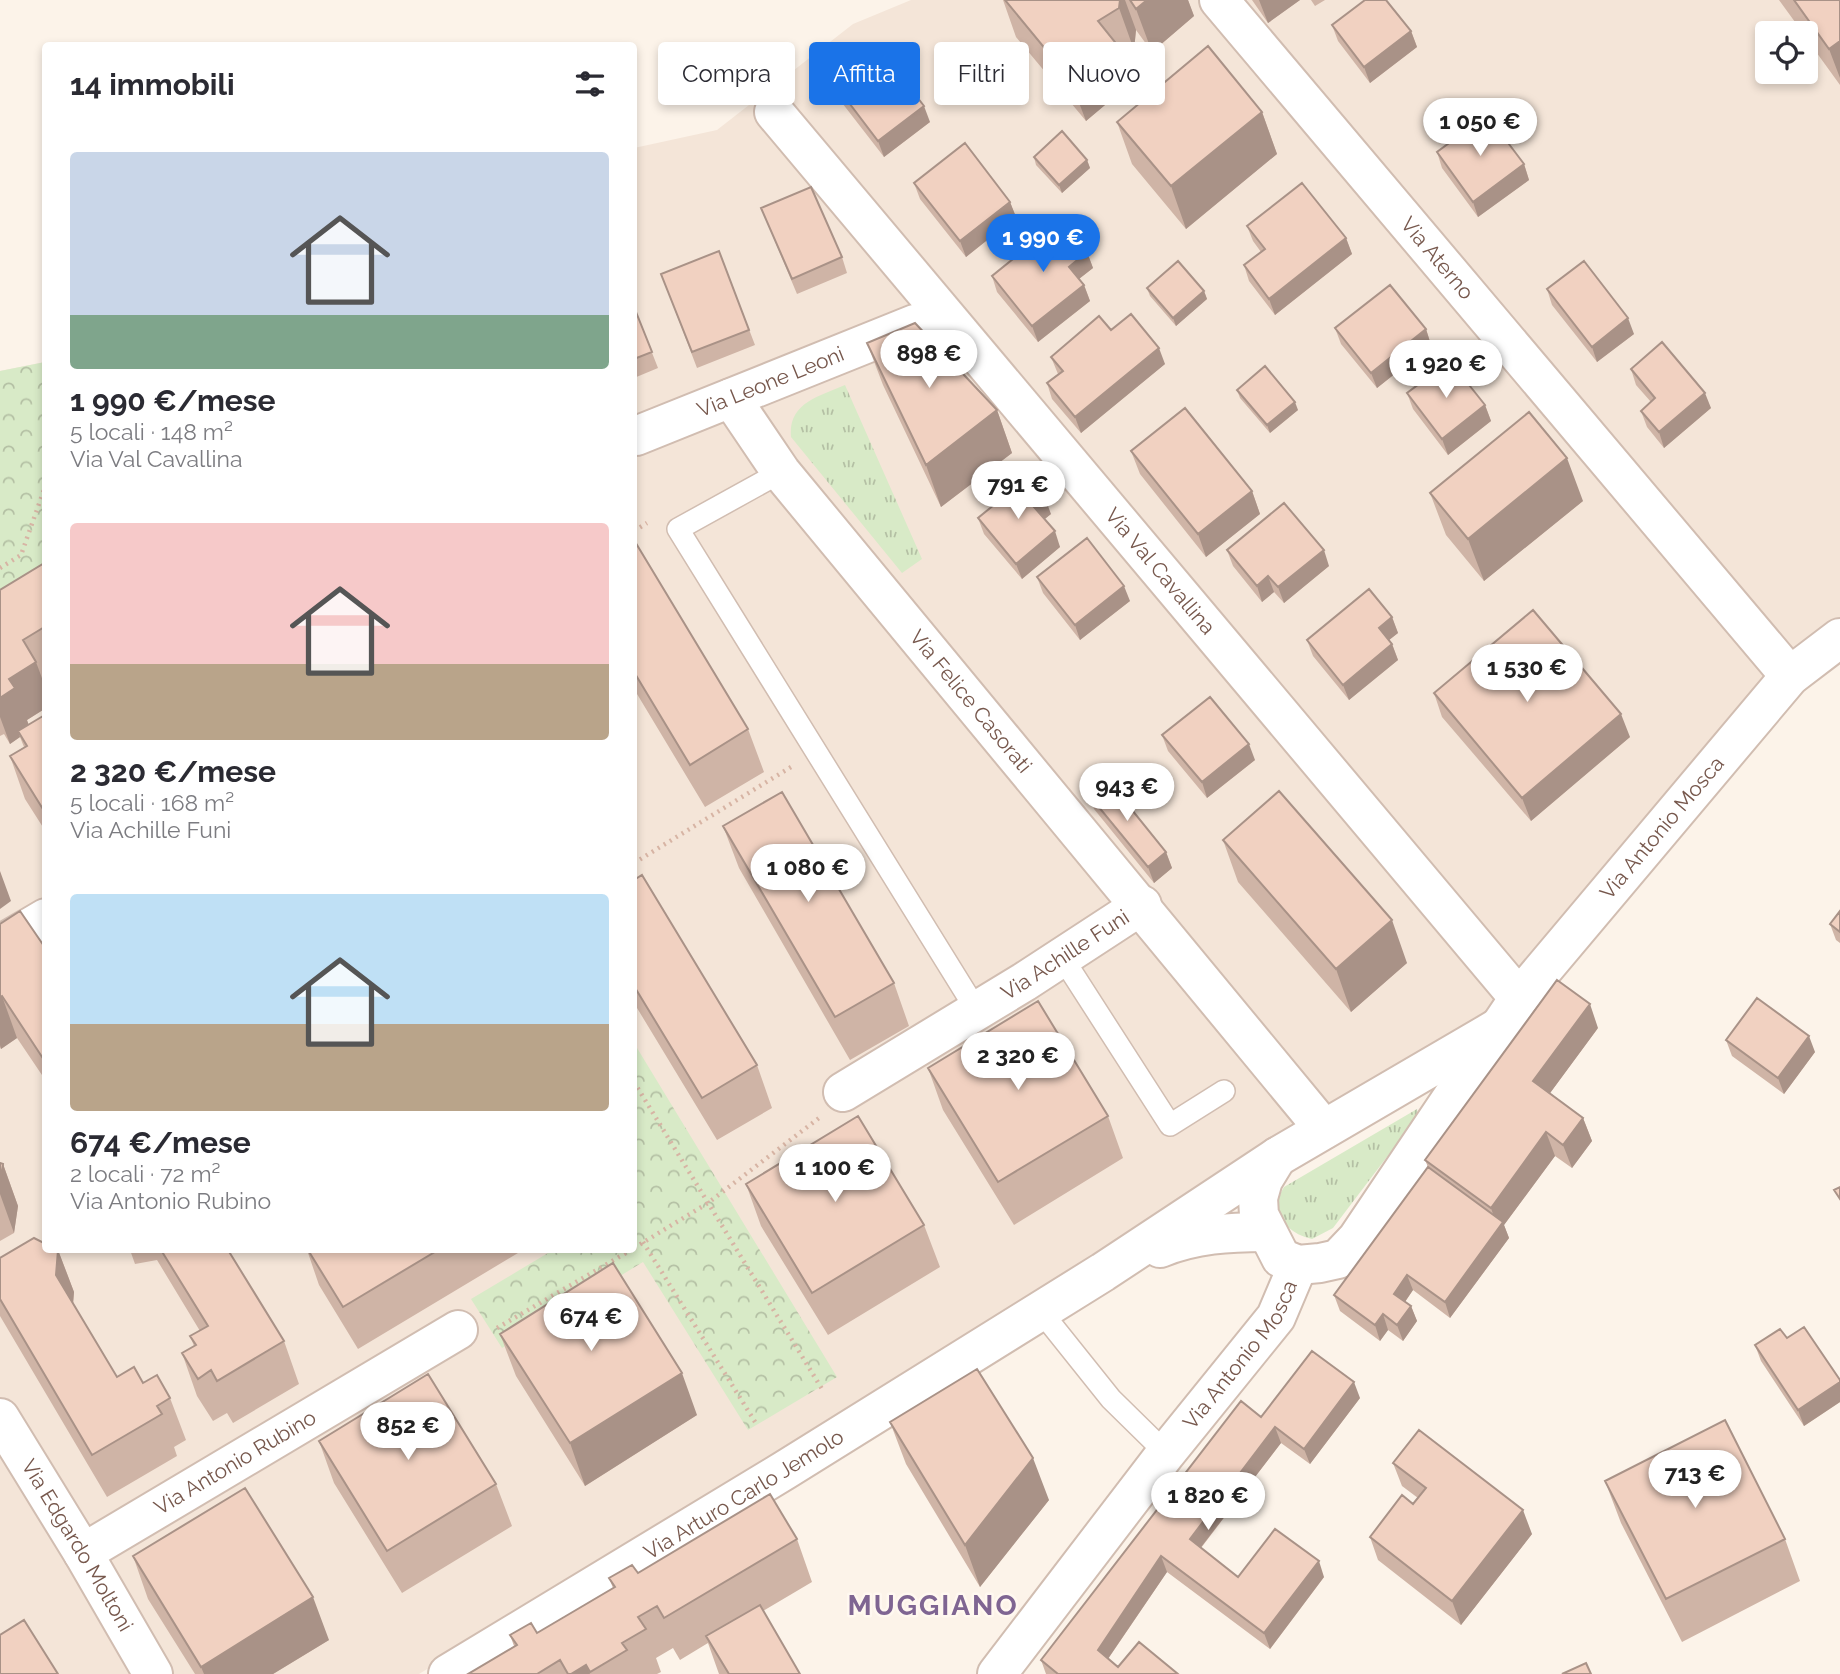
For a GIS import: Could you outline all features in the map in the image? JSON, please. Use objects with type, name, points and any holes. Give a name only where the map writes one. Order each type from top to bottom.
[{"type":"street","name":"Via Aterno","points":[[1219,0],[1790,676]]},
{"type":"street","name":"Via Val Cavallina","points":[[774,112],[1519,998]]},
{"type":"street","name":"Via Leone Leoni","points":[[637,436],[944,314]]},
{"type":"street","name":"Via Felice Casorati","points":[[731,398],[781,472],[1142,905],[1324,1129]]},
{"type":"street","name":"Via Antonio Mosca","points":[[997,1674],[1166,1453],[1276,1317],[1298,1265],[1338,1259],[1357,1239],[1519,998],[1790,676],[1840,638]]},
{"type":"street","name":"Via Achille Funi","points":[[843,1092],[1142,905]]},
{"type":"street","points":[[0,946],[42,920]]},
{"type":"street","name":"Via Arturo Carlo Jemolo","points":[[448,1674],[785,1470],[1039,1309],[1103,1272],[1277,1157],[1496,1029]]},
{"type":"street","points":[[1277,1157],[1263,1180],[1258,1198],[1259,1215],[1281,1258],[1298,1265]]},
{"type":"street","name":"Via Arturo Carlo Jemolo","points":[[1103,1272],[1173,1243],[1202,1236],[1266,1232]]},
{"type":"street","name":"Via Antonio Rubino","points":[[83,1553],[458,1330]]},
{"type":"street","name":"Via Edgardo Moltoni","points":[[0,1418],[153,1674]]},
{"type":"lane","points":[[781,472],[678,529],[976,1010]]},
{"type":"lane","points":[[1062,957],[1170,1125],[1224,1091]]},
{"type":"lane","points":[[1039,1309],[1111,1399],[1166,1453]]},
{"type":"path","points":[[0,568],[21,555],[42,495]]},
{"type":"path","points":[[637,529],[647,523]]},
{"type":"path","points":[[637,861],[816,751]]},
{"type":"path","points":[[637,1087],[822,1389]]},
{"type":"path","points":[[637,1246],[708,1203],[813,1125],[843,1092]]},
{"type":"path","points":[[643,1242],[757,1425]]},
{"type":"path","points":[[458,1330],[490,1332],[617,1253]]},
{"type":"shaded area","points":[[911,0],[1840,0],[1840,628],[1493,1024],[854,1407],[419,1674],[0,1674],[0,371],[42,363],[42,1253],[637,1253],[637,147],[717,130],[749,105],[795,105],[795,69],[809,58],[809,105],[920,105],[920,42],[830,42],[853,24]]},
{"type":"green space","points":[[42,363],[42,587],[0,611],[0,371]]},
{"type":"green space","points":[[845,385],[922,559],[902,573],[791,437],[791,425],[800,409],[815,398]]},
{"type":"green space","points":[[637,1048],[837,1377],[748,1430],[643,1262],[502,1348],[471,1299],[548,1253],[637,1253]]},
{"type":"green space","points":[[1417,1109],[1418,1116],[1333,1228],[1312,1239],[1288,1227],[1279,1213],[1278,1205],[1284,1187]]},
{"type":"building","points":[[1005,0],[1120,0],[1119,8],[1098,21],[1115,42],[1043,42],[1043,46]]},
{"type":"building","points":[[1130,0],[1147,0],[1136,9]]},
{"type":"building","points":[[1365,0],[1386,0],[1411,31],[1364,67],[1332,25]]},
{"type":"building","points":[[1794,0],[1840,0],[1840,41],[1829,49],[1818,34],[1818,21],[1809,21]]},
{"type":"building","points":[[1208,46],[1262,112],[1171,186],[1117,122],[1137,105],[1165,105],[1165,82]]},
{"type":"building","points":[[920,101],[924,106],[878,141],[851,105],[920,105]]},
{"type":"building","points":[[1487,115],[1524,164],[1473,202],[1437,152]]},
{"type":"building","points":[[1062,131],[1087,160],[1059,185],[1034,157]]},
{"type":"building","points":[[965,143],[1010,202],[960,241],[914,183]]},
{"type":"building","points":[[1302,183],[1346,238],[1269,299],[1244,265],[1265,249],[1247,226]]},
{"type":"building","points":[[811,187],[842,257],[792,279],[761,208]]},
{"type":"building","points":[[1061,220],[1087,252],[1069,267],[1084,285],[1032,326],[992,276]]},
{"type":"building","points":[[719,251],[749,330],[692,352],[661,274]]},
{"type":"building","points":[[1178,261],[1204,291],[1173,318],[1147,288]]},
{"type":"building","points":[[1584,261],[1628,318],[1592,347],[1547,289]]},
{"type":"building","points":[[1390,285],[1426,329],[1371,373],[1335,328]]},
{"type":"building","points":[[637,314],[652,352],[637,358]]},
{"type":"building","points":[[1131,314],[1159,348],[1075,417],[1047,383],[1063,371],[1051,357],[1099,316],[1111,330]]},
{"type":"building","points":[[915,323],[997,410],[926,465],[867,343]]},
{"type":"building","points":[[1662,342],[1705,393],[1659,432],[1641,411],[1655,398],[1631,369]]},
{"type":"building","points":[[1450,361],[1485,405],[1442,439],[1407,393]]},
{"type":"building","points":[[1265,366],[1295,402],[1267,425],[1237,390]]},
{"type":"building","points":[[1185,408],[1252,491],[1198,534],[1131,451]]},
{"type":"building","points":[[1529,412],[1567,458],[1468,539],[1430,493]]},
{"type":"building","points":[[1028,477],[1045,498],[1034,507],[1055,531],[1016,564],[978,518]]},
{"type":"building","points":[[1284,503],[1324,550],[1278,587],[1268,576],[1257,586],[1227,550]]},
{"type":"building","points":[[1087,538],[1124,586],[1075,625],[1037,577]]},
{"type":"building","points":[[637,545],[748,729],[690,765],[637,677]]},
{"type":"building","points":[[42,564],[42,628],[23,640],[36,662],[9,679],[15,688],[0,698],[0,590]]},
{"type":"building","points":[[1369,589],[1392,617],[1379,628],[1392,644],[1343,685],[1307,640]]},
{"type":"building","points":[[1533,610],[1621,714],[1522,798],[1434,693]]},
{"type":"building","points":[[1210,697],[1249,744],[1202,782],[1162,735]]},
{"type":"building","points":[[42,717],[42,808],[10,756],[27,746],[18,731]]},
{"type":"building","points":[[1107,779],[1166,852],[1148,867],[1088,794]]},
{"type":"building","points":[[1279,791],[1392,920],[1336,969],[1223,840]]},
{"type":"building","points":[[782,792],[894,983],[835,1017],[723,826]]},
{"type":"building","points":[[642,875],[757,1065],[702,1098],[637,991],[637,878]]},
{"type":"building","points":[[20,911],[42,943],[42,1057],[2,996],[0,997],[0,924]]},
{"type":"building","points":[[1840,911],[1840,932],[1830,924]]},
{"type":"building","points":[[1557,980],[1590,1004],[1533,1081],[1583,1118],[1563,1145],[1546,1132],[1491,1208],[1425,1160]]},
{"type":"building","points":[[1757,998],[1809,1036],[1778,1078],[1726,1040]]},
{"type":"building","points":[[1038,1001],[1108,1116],[998,1182],[928,1068]]},
{"type":"building","points":[[858,1116],[924,1225],[812,1293],[746,1184]]},
{"type":"building","points":[[1428,1167],[1503,1222],[1445,1302],[1407,1275],[1394,1294],[1411,1306],[1397,1325],[1383,1314],[1375,1325],[1334,1295]]},
{"type":"building","points":[[1840,1187],[1840,1199],[1834,1190]]},
{"type":"building","points":[[34,1238],[42,1242],[42,1253],[58,1253],[56,1275],[117,1377],[134,1367],[143,1383],[157,1375],[170,1398],[157,1406],[162,1414],[92,1455],[0,1299],[0,1258]]},
{"type":"building","points":[[163,1253],[230,1253],[284,1341],[217,1381],[211,1370],[198,1379],[182,1353],[196,1345],[190,1336],[208,1326]]},
{"type":"building","points":[[310,1253],[433,1253],[343,1307]]},
{"type":"building","points":[[613,1263],[682,1373],[570,1443],[500,1334]]},
{"type":"building","points":[[1804,1327],[1840,1382],[1798,1410],[1755,1345],[1780,1329],[1787,1338]]},
{"type":"building","points":[[1312,1351],[1354,1382],[1304,1449],[1275,1427],[1190,1539],[1238,1577],[1275,1529],[1319,1561],[1264,1633],[1161,1556],[1098,1650],[1118,1667],[1139,1642],[1178,1674],[1058,1674],[1041,1660],[1241,1401],[1261,1417]]},
{"type":"building","points":[[977,1369],[1033,1458],[965,1545],[890,1422]]},
{"type":"building","points":[[428,1374],[496,1484],[387,1551],[319,1441]]},
{"type":"building","points":[[1725,1420],[1785,1539],[1666,1599],[1605,1481]]},
{"type":"building","points":[[1419,1430],[1523,1510],[1452,1601],[1370,1537],[1402,1495],[1413,1504],[1426,1488],[1393,1463]]},
{"type":"building","points":[[245,1488],[313,1597],[201,1667],[133,1556]]},
{"type":"building","points":[[770,1494],[797,1539],[664,1618],[657,1606],[638,1617],[646,1629],[622,1643],[627,1650],[590,1672],[586,1665],[568,1674],[560,1660],[537,1674],[468,1674],[517,1645],[510,1635],[531,1623],[537,1633],[615,1587],[609,1578],[632,1565],[638,1573]]},
{"type":"building","points":[[760,1605],[800,1674],[729,1674],[706,1636]]},
{"type":"building","points":[[24,1620],[58,1674],[0,1674],[0,1635]]},
{"type":"building","points":[[1586,1663],[1591,1674],[1562,1674]]},
{"type":"district","name":"MUGGIANO","points":[[933,1605]]}]
